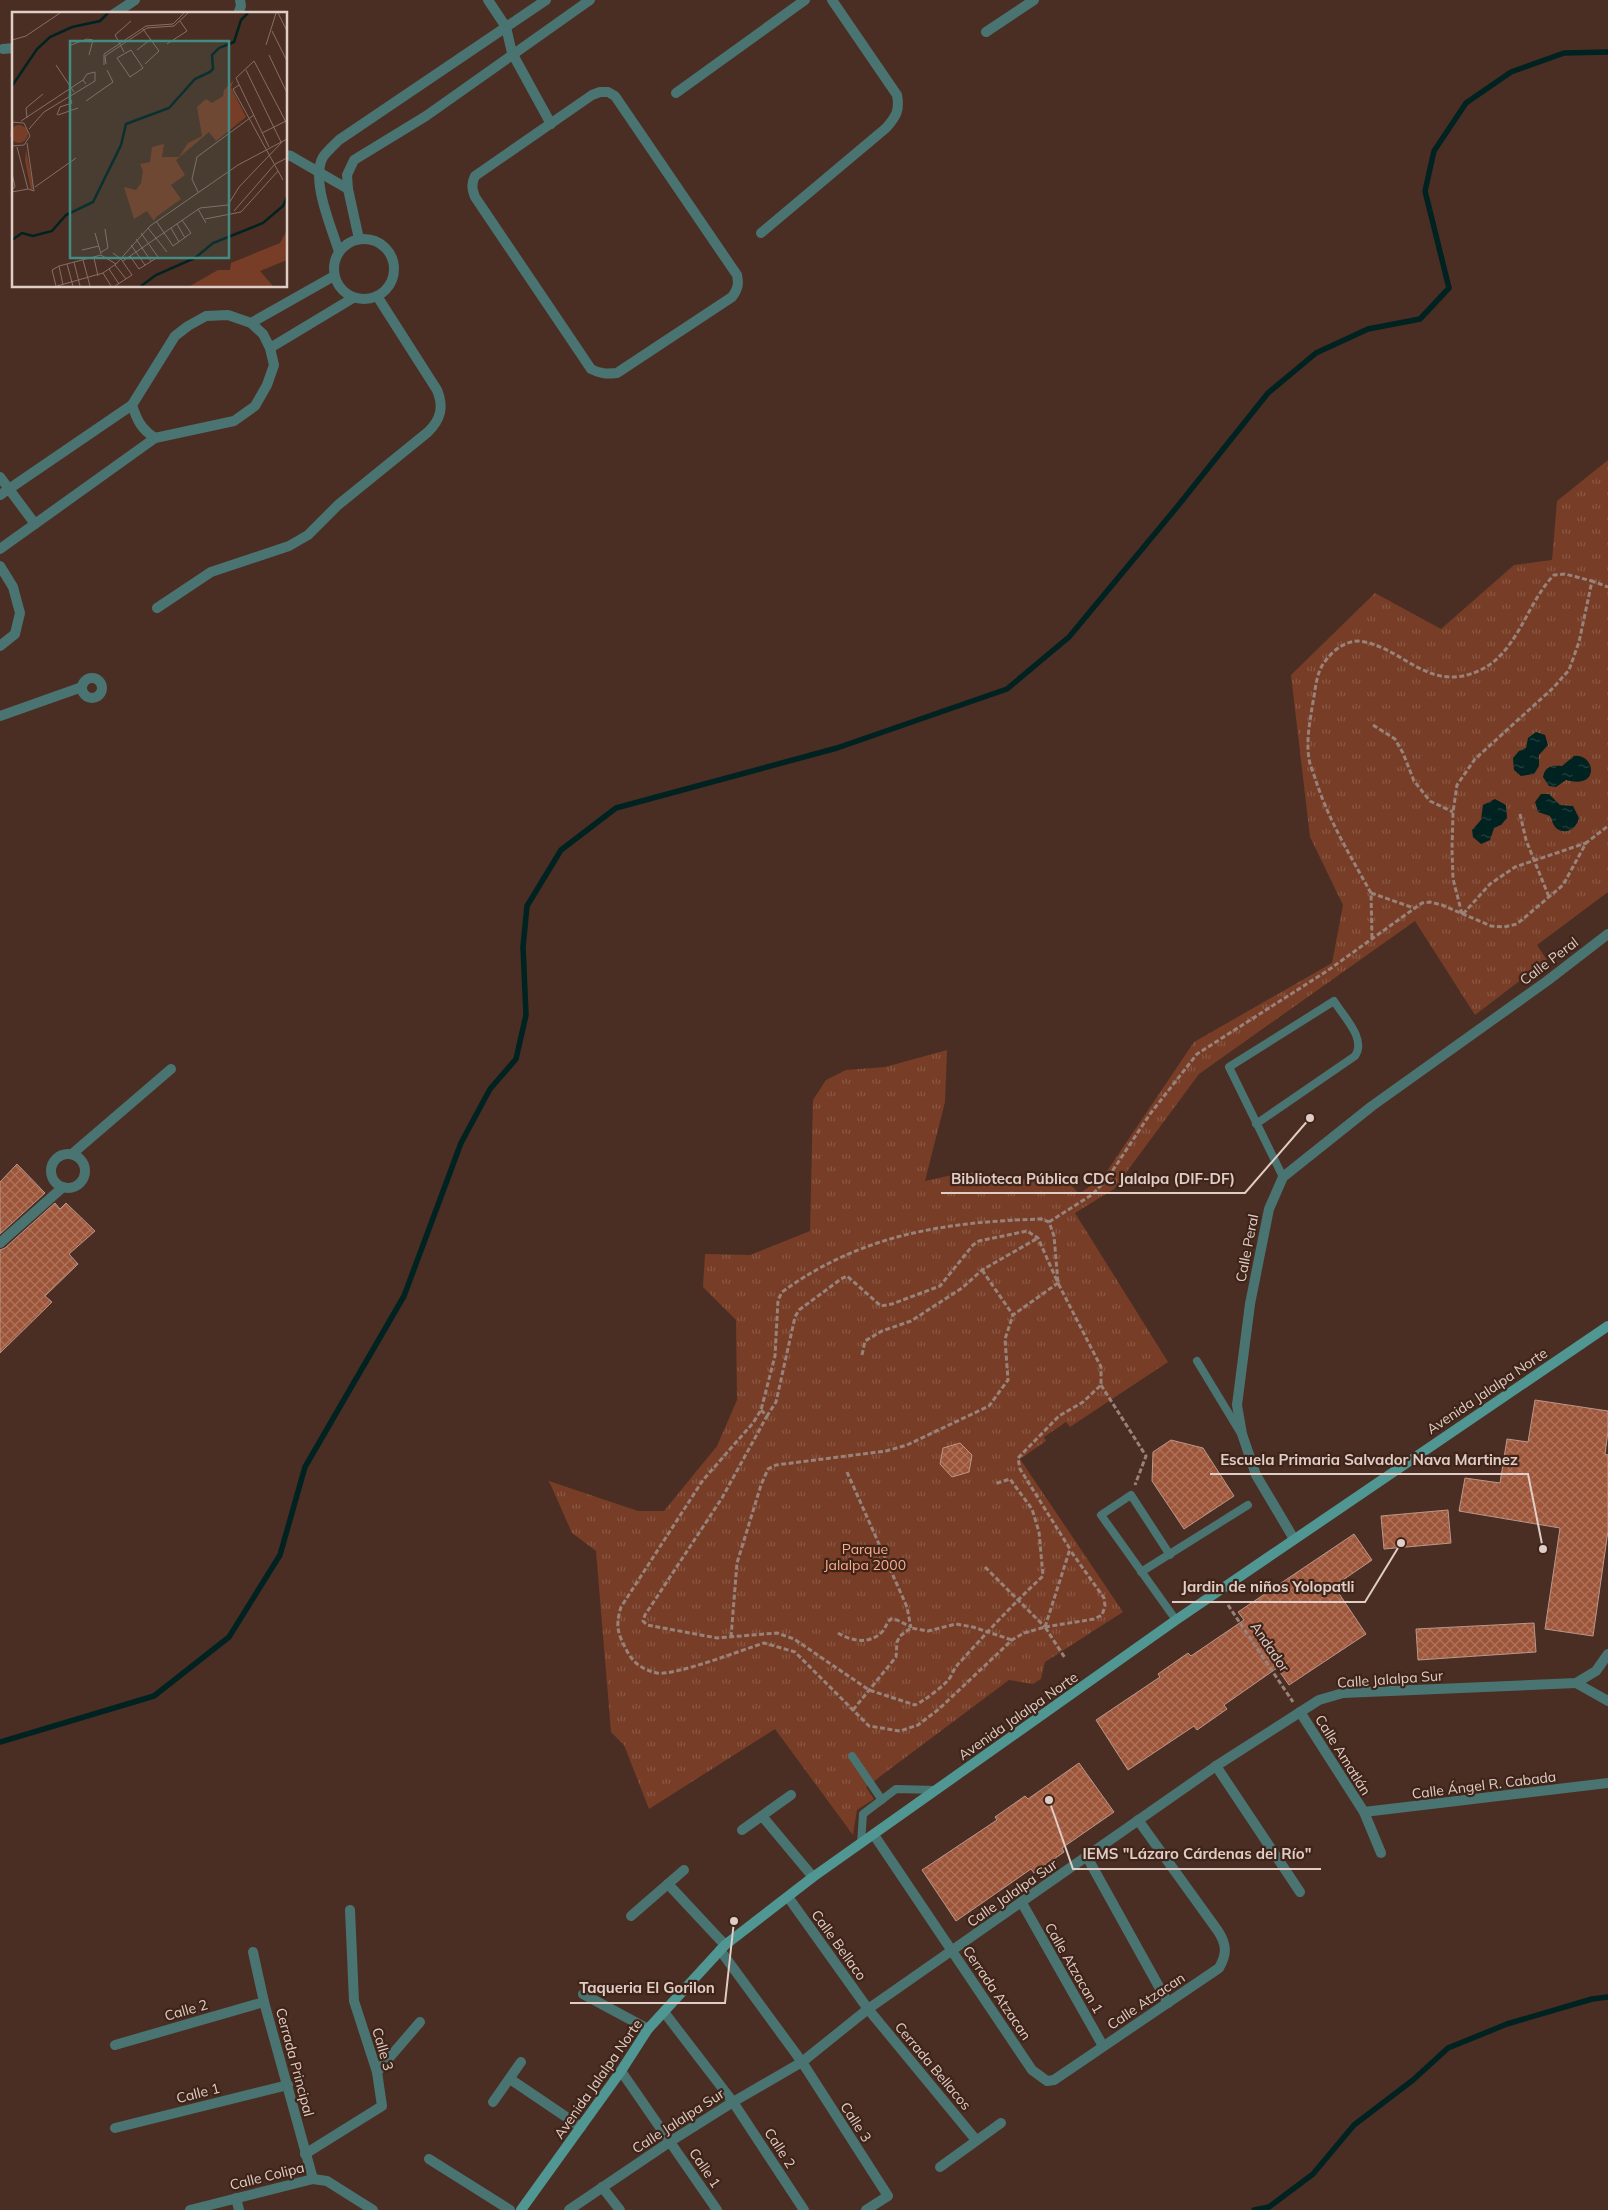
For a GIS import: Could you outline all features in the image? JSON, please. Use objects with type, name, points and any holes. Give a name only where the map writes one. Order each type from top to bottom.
[{"type":"street","points":[[117,12],[135,0]]},
{"type":"street","points":[[488,0],[506,27],[512,53],[551,124]]},
{"type":"street","points":[[339,252],[319,187],[318,173],[323,158],[339,140],[546,0]]},
{"type":"street","points":[[360,239],[348,190],[347,175],[354,160],[426,116],[512,53],[590,0]]},
{"type":"street","points":[[676,94],[805,0]]},
{"type":"street","points":[[761,233],[886,128],[895,118],[899,106],[897,95],[832,0]]},
{"type":"street","points":[[986,32],[1034,0]]},
{"type":"street","points":[[608,92],[615,96],[737,275],[737,290],[732,297],[617,373],[598,373],[591,369],[475,197],[472,189],[472,182],[475,176],[551,124],[592,95],[608,92]]},
{"type":"street","points":[[288,155],[348,190]]},
{"type":"street","points":[[360,239],[372,240],[383,245],[390,255],[394,266],[393,278],[387,289],[377,296],[366,299],[353,298],[341,289],[334,276],[334,264],[339,252],[348,244],[360,239]]},
{"type":"street","points":[[251,322],[334,276]]},
{"type":"street","points":[[157,608],[212,572],[289,546],[308,535],[338,505],[438,422],[441,399],[437,390],[377,296]]},
{"type":"street","points":[[270,348],[353,298]]},
{"type":"street","points":[[0,549],[155,438],[234,421],[255,406],[267,385],[274,364],[270,348],[263,334],[251,322],[228,315],[206,316],[188,326],[175,336],[132,405],[4,492]]},
{"type":"street","points":[[132,405],[136,420],[144,431],[155,438]]},
{"type":"street","points":[[0,477],[4,492],[34,524]]},
{"type":"street","points":[[0,566],[12,587],[20,613],[16,634],[0,646]]},
{"type":"street","points":[[0,716],[82,688]]},
{"type":"street","name":"Calle Peral","points":[[1294,1539],[1256,1475],[1242,1434],[1237,1405],[1250,1304],[1269,1209],[1283,1177],[1372,1106],[1547,981],[1608,934]]},
{"type":"street","points":[[72,1154],[81,1160],[84,1165],[84,1175],[74,1187],[63,1187],[58,1185],[51,1175],[52,1164],[61,1156],[72,1154],[171,1069]]},
{"type":"street","points":[[0,1243],[63,1187]]},
{"type":"street","name":"Avenida Jalalpa Norte","points":[[521,2210],[621,2071],[648,2029],[722,1948],[813,1877],[1176,1620],[1608,1326]]},
{"type":"street","points":[[1608,1654],[1596,1671],[1576,1683],[1608,1701]]},
{"type":"street","name":"Calle Jalalpa Sur","points":[[569,2210],[671,2141],[802,2062],[868,2009],[1087,1858],[1216,1766],[1319,1700],[1343,1693],[1576,1683]]},
{"type":"street","name":"Calle Amatlán","points":[[1300,1712],[1364,1812],[1381,1854]]},
{"type":"street","points":[[1216,1766],[1300,1892]]},
{"type":"street","name":"Calle Ángel R. Cabada","points":[[1364,1812],[1608,1783]]},
{"type":"street","points":[[742,1830],[791,1795]]},
{"type":"street","points":[[762,1816],[813,1877]]},
{"type":"street","name":"Calle Atzacan","points":[[1054,2080],[1219,1968],[1226,1957],[1225,1942],[1218,1931],[1138,1820]]},
{"type":"street","name":"Cerrada Atzacan","points":[[874,1835],[1032,2070],[1046,2081],[1054,2080]]},
{"type":"street","points":[[1087,1858],[1168,2003]]},
{"type":"street","points":[[631,1916],[684,1870]]},
{"type":"street","name":"Calle 3","points":[[668,1884],[722,1948],[802,2062],[888,2196],[866,2210]]},
{"type":"street","name":"Calle Bellaco","points":[[788,1897],[868,2009]]},
{"type":"street","name":"Calle Atzacan 1","points":[[1022,1903],[1103,2046]]},
{"type":"street","name":"Calle 3","points":[[305,2154],[382,2106],[377,2072],[354,2001],[350,1910]]},
{"type":"street","name":"Cerrada Principal","points":[[253,1952],[264,2002],[313,2178]]},
{"type":"street","points":[[583,1994],[648,2029]]},
{"type":"street","name":"Calle 2","points":[[115,2045],[264,2002]]},
{"type":"street","name":"Cerrada Bellacos","points":[[868,2009],[976,2140]]},
{"type":"street","name":"Calle 2","points":[[664,2012],[733,2102],[804,2210]]},
{"type":"street","points":[[377,2072],[420,2022]]},
{"type":"street","points":[[493,2102],[522,2062]]},
{"type":"street","name":"Calle 1","points":[[621,2071],[717,2210]]},
{"type":"street","points":[[510,2078],[581,2127]]},
{"type":"street","name":"Calle 1","points":[[115,2128],[288,2085]]},
{"type":"street","points":[[940,2167],[1001,2123]]},
{"type":"street","points":[[429,2159],[510,2210]]},
{"type":"street","name":"Calle Colipa","points":[[190,2210],[313,2178],[327,2181],[373,2210]]},
{"type":"street","points":[[602,2187],[620,2210]]},
{"type":"street","points":[[236,2198],[239,2210]]},
{"type":"lane","points":[[1256,1124],[1355,1056],[1359,1051],[1358,1038],[1334,1001],[1229,1067],[1256,1124],[1283,1177]]},
{"type":"lane","points":[[1196,1361],[1242,1434]]},
{"type":"lane","points":[[1170,1555],[1131,1495],[1101,1514],[1176,1620]]},
{"type":"lane","points":[[1141,1572],[1248,1505]]},
{"type":"lane","points":[[852,1756],[882,1800]]},
{"type":"lane","points":[[861,1844],[862,1814],[896,1789],[937,1790]]},
{"type":"path","points":[[1372,939],[1370,893],[1333,824],[1309,759],[1309,731],[1319,669],[1331,653],[1346,643],[1364,642],[1382,648],[1429,674],[1447,678],[1468,675],[1484,667],[1515,639],[1545,585],[1554,575],[1565,574],[1608,587]]},
{"type":"path","points":[[1462,914],[1453,879],[1453,812],[1457,785],[1476,759],[1553,688],[1569,670],[1580,642],[1592,581]]},
{"type":"path","points":[[1373,725],[1395,739],[1403,753],[1414,781],[1430,801],[1453,812]]},
{"type":"path","points":[[1520,814],[1526,840],[1549,897]]},
{"type":"path","points":[[1462,914],[1490,884],[1515,868],[1586,843],[1608,826]]},
{"type":"path","points":[[1462,914],[1491,926],[1504,927],[1517,924],[1563,885],[1586,843]]},
{"type":"path","points":[[1370,893],[1414,908]]},
{"type":"path","points":[[1058,1283],[1054,1236],[1048,1222],[1041,1219],[979,1222],[905,1234],[877,1242],[842,1256],[782,1292],[778,1300],[775,1356],[761,1410],[753,1422],[702,1480],[621,1607],[618,1619],[618,1634],[631,1660],[642,1668],[657,1673],[674,1673],[764,1643],[778,1646],[795,1652],[869,1726],[900,1731],[918,1725],[959,1692],[1012,1640],[1024,1633],[1045,1627],[1094,1619],[1102,1615],[1104,1598],[1070,1549],[1020,1470],[1018,1458],[1059,1416],[1083,1402],[1101,1385]]},
{"type":"path","points":[[994,1484],[1010,1479],[1032,1509],[1039,1532],[1043,1576],[953,1670],[951,1677],[922,1702],[915,1705],[869,1690],[794,1639],[777,1633],[731,1637],[708,1636],[647,1625],[643,1621],[722,1498],[776,1402],[795,1317],[799,1310],[847,1276],[881,1306],[892,1304],[940,1286],[973,1245],[979,1241],[1027,1231],[1038,1238],[1058,1283],[1101,1367],[1101,1385],[1146,1456],[1131,1495]]},
{"type":"path","points":[[862,1355],[865,1341],[882,1331],[912,1321],[962,1288],[982,1270],[1038,1238]]},
{"type":"path","points":[[982,1270],[1012,1315]]},
{"type":"path","points":[[731,1637],[737,1563],[752,1511],[768,1469],[776,1465],[886,1451],[907,1445],[989,1406],[1008,1380],[1005,1339],[1012,1315],[1058,1283]]},
{"type":"path","points":[[761,1410],[767,1416]]},
{"type":"path","points":[[847,1472],[907,1607],[912,1628]]},
{"type":"path","points":[[1045,1627],[1070,1549]]},
{"type":"path","points":[[985,1567],[1045,1627],[1065,1658]]},
{"type":"path","name":"Andador","points":[[1228,1605],[1294,1702]]},
{"type":"path","points":[[838,1633],[849,1640],[858,1642],[878,1635],[891,1620],[897,1620],[912,1628],[928,1631],[956,1624],[1012,1640]]},
{"type":"path","points":[[853,1710],[896,1658],[896,1648],[900,1636],[912,1628]]},
{"type":"green space","name":"Parque Jalalpa 2000","points":[[1608,460],[1608,892],[1537,945],[1547,960],[1475,1015],[1415,921],[1199,1074],[1114,1189],[1075,1213],[1168,1362],[1070,1427],[1066,1422],[1044,1437],[1046,1441],[1020,1459],[1123,1612],[1045,1662],[1041,1679],[1033,1684],[1009,1680],[866,1787],[874,1799],[857,1810],[853,1835],[775,1729],[649,1809],[624,1745],[611,1732],[596,1551],[572,1533],[549,1481],[638,1511],[664,1511],[717,1446],[737,1400],[736,1320],[703,1287],[705,1254],[750,1255],[810,1231],[813,1100],[826,1080],[846,1070],[885,1067],[947,1050],[945,1102],[925,1181],[966,1172],[1071,1185],[1079,1194],[1103,1177],[1194,1042],[1332,963],[1343,905],[1310,837],[1291,675],[1375,593],[1441,629],[1514,565],[1552,560],[1557,501]]},
{"type":"water","points":[[1536,732],[1545,735],[1548,745],[1539,755],[1539,766],[1534,774],[1521,776],[1514,770],[1513,758],[1519,751],[1526,748],[1528,738]]},
{"type":"water","points":[[1574,756],[1587,760],[1591,771],[1589,776],[1585,780],[1577,782],[1566,780],[1556,787],[1549,786],[1543,777],[1547,768],[1562,766]]},
{"type":"water","points":[[1541,794],[1549,794],[1560,805],[1573,806],[1579,818],[1576,825],[1567,831],[1560,830],[1555,827],[1550,816],[1538,812],[1535,802]]},
{"type":"water","points":[[1495,799],[1506,805],[1507,818],[1501,825],[1494,828],[1490,840],[1481,844],[1473,837],[1472,830],[1481,820],[1483,805]]},
{"type":"building","points":[[17,1164],[45,1193],[0,1234],[0,1182]]},
{"type":"building","points":[[55,1203],[60,1209],[66,1203],[95,1231],[69,1254],[78,1264],[45,1296],[52,1302],[0,1353],[0,1250],[5,1248]]},
{"type":"building","points":[[1535,1400],[1608,1411],[1605,1454],[1608,1455],[1608,1531],[1593,1636],[1545,1629],[1560,1528],[1459,1511],[1465,1478],[1500,1483],[1507,1439],[1528,1442]]},
{"type":"building","points":[[1171,1440],[1203,1448],[1234,1496],[1184,1529],[1152,1481],[1153,1452]]},
{"type":"building","points":[[960,1443],[972,1455],[969,1472],[952,1477],[940,1464],[943,1448]]},
{"type":"building","points":[[1448,1510],[1451,1543],[1384,1549],[1381,1516]]},
{"type":"building","points":[[1354,1534],[1372,1560],[1334,1586],[1366,1634],[1289,1685],[1277,1668],[1224,1705],[1227,1709],[1197,1730],[1194,1726],[1128,1770],[1096,1720],[1160,1677],[1158,1674],[1188,1653],[1191,1656],[1244,1620],[1238,1612]]},
{"type":"building","points":[[1534,1623],[1536,1652],[1418,1660],[1416,1629]]},
{"type":"building","points":[[1079,1763],[1114,1812],[1062,1848],[1064,1852],[1034,1873],[1031,1869],[956,1921],[922,1870],[997,1820],[995,1817],[1025,1796],[1028,1799]]},
{"type":"waterway","points":[[0,1742],[154,1696],[229,1637],[280,1555],[305,1467],[404,1296],[461,1143],[490,1089],[516,1059],[526,1015],[523,947],[527,906],[561,850],[616,808],[837,748],[1007,689],[1069,637],[1177,507],[1268,393],[1316,353],[1368,329],[1420,319],[1449,288],[1425,191],[1434,151],[1466,103],[1511,72],[1564,53],[1608,52]]},
{"type":"waterway","points":[[1254,2210],[1269,2207],[1313,2174],[1354,2125],[1413,2080],[1448,2048],[1507,2024],[1592,1999],[1608,1997]]},
{"type":"place","name":"Biblioteca Pública CDC Jalalpa (DIF-DF)","points":[[1310,1118]]},
{"type":"place","name":"Jardin de niños Yolopatli","points":[[1401,1543]]},
{"type":"place","name":"Escuela Primaria Salvador Nava Martinez","points":[[1543,1549]]},
{"type":"place","name":"IEMS \"Lázaro Cárdenas del Río\"","points":[[1049,1800]]},
{"type":"place","name":"Taqueria El Gorilon","points":[[734,1921]]}]
